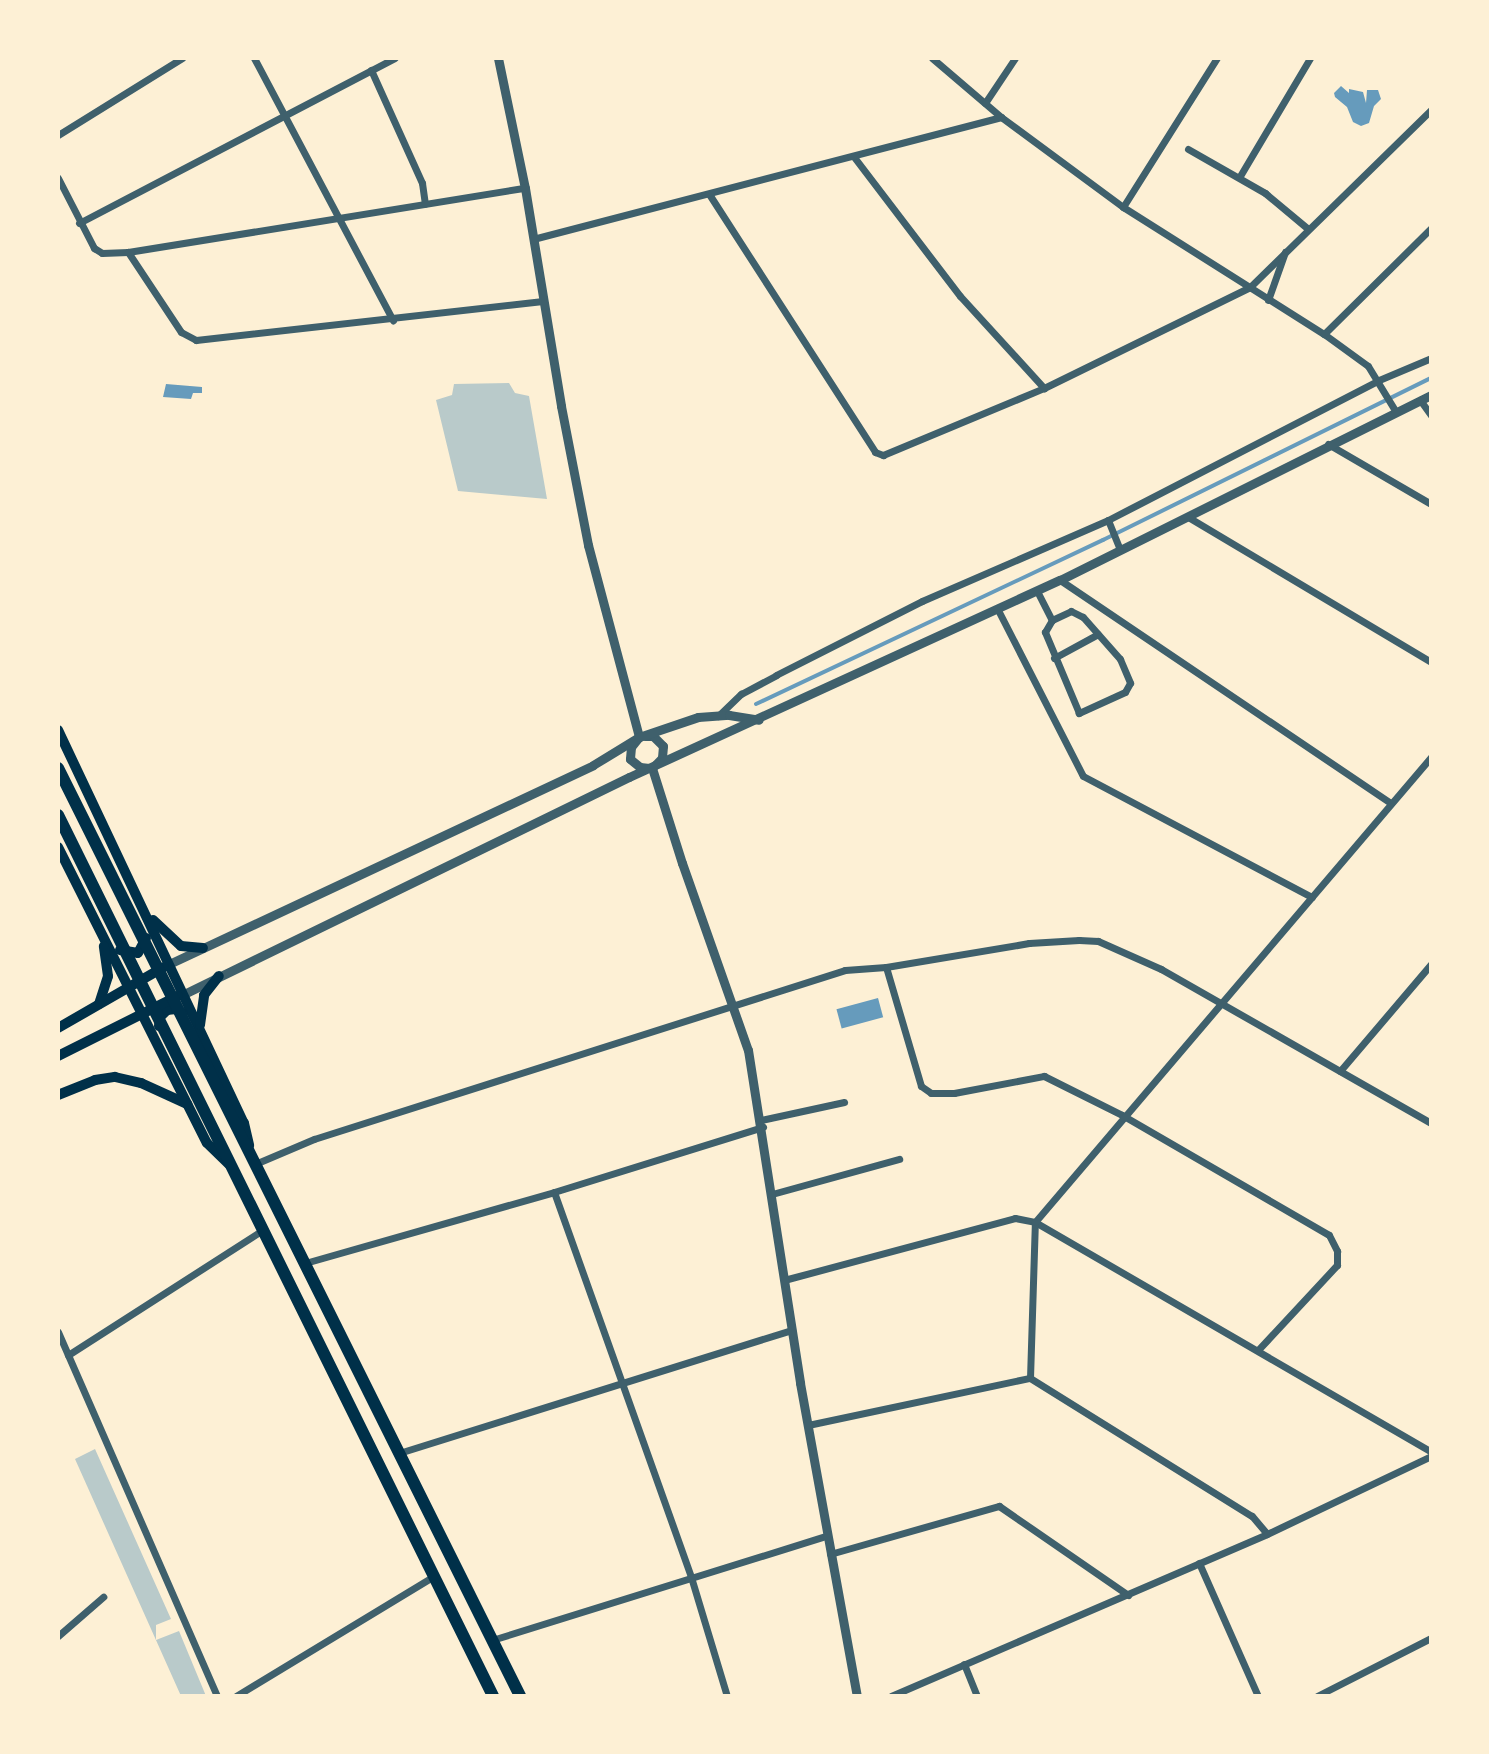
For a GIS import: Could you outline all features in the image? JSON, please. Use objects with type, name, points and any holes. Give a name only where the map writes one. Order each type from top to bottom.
[{"type":"highway","points":[[58,768],[231,1121],[520,1696]]},
{"type":"highway","points":[[58,815],[216,1129],[231,1167],[493,1696]]},
{"type":"main road","points":[[58,730],[244,1123],[253,1160]]},
{"type":"main road","points":[[58,847],[61,861],[100,928],[207,1143],[231,1167]]},
{"type":"main road","points":[[100,928],[121,950],[138,953],[147,937],[141,906]]},
{"type":"main road","points":[[141,906],[175,942],[203,948]]},
{"type":"main road","points":[[98,1005],[108,976],[100,928]]},
{"type":"main road","points":[[58,1028],[169,964]]},
{"type":"main road","points":[[201,1031],[204,995],[219,976]]},
{"type":"main road","points":[[58,1056],[184,994]]},
{"type":"main road","points":[[161,1052],[160,1017],[167,1010],[176,1009],[201,1031]]},
{"type":"main road","points":[[58,1095],[95,1080],[115,1077],[141,1083],[188,1105]]},
{"type":"street","points":[[58,135],[182,58]]},
{"type":"street","points":[[254,58],[393,320]]},
{"type":"street","points":[[79,223],[395,58]]},
{"type":"street","points":[[498,58],[525,188],[588,545],[639,737]]},
{"type":"street","points":[[932,58],[1001,117],[1123,207],[1324,334],[1368,366],[1396,410]]},
{"type":"street","points":[[985,103],[1015,58]]},
{"type":"street","points":[[1123,207],[1217,58]]},
{"type":"street","points":[[1240,176],[1310,58]]},
{"type":"street","points":[[371,70],[422,183],[425,204]]},
{"type":"street","points":[[709,194],[875,452],[890,453],[1044,388],[1250,287],[1431,110]]},
{"type":"street","points":[[533,239],[1001,117]]},
{"type":"street","points":[[1188,149],[1223,171],[1240,176],[1307,228]]},
{"type":"street","points":[[854,157],[960,296],[1044,388]]},
{"type":"street","points":[[58,178],[96,251],[128,252],[525,188]]},
{"type":"street","points":[[1324,334],[1431,228]]},
{"type":"street","points":[[1268,300],[1286,250]]},
{"type":"street","points":[[128,252],[181,332],[196,340],[543,301]]},
{"type":"street","points":[[718,716],[741,694],[922,601],[1109,522],[1379,380],[1431,358]]},
{"type":"street","points":[[184,994],[652,768],[998,610],[1060,580],[1119,546],[1188,517],[1328,444],[1431,395]]},
{"type":"street","points":[[1420,400],[1431,415]]},
{"type":"street","points":[[1328,444],[1431,504]]},
{"type":"street","points":[[1188,517],[1431,662]]},
{"type":"street","points":[[1109,522],[1119,546]]},
{"type":"street","points":[[1060,580],[1391,803]]},
{"type":"street","points":[[1037,591],[1052,620]]},
{"type":"street","points":[[998,610],[1083,776],[1312,897]]},
{"type":"street","points":[[1064,612],[1077,612],[1120,659],[1130,683],[1125,692],[1079,713],[1045,632],[1052,620],[1064,612]]},
{"type":"street","points":[[1054,658],[1098,634]]},
{"type":"street","points":[[169,964],[593,765],[639,737],[698,717],[759,720]]},
{"type":"street","points":[[653,736],[663,746],[662,758],[652,768],[640,767],[630,759],[631,747],[639,737],[653,736]]},
{"type":"street","points":[[1030,1378],[1035,1222],[1122,1115],[1431,757]]},
{"type":"street","points":[[652,768],[748,1050],[825,1536],[857,1696]]},
{"type":"street","points":[[253,1160],[734,1002],[845,970],[886,967],[1029,943],[1098,941],[1161,969],[1431,1123]]},
{"type":"street","points":[[1340,1071],[1431,964]]},
{"type":"street","points":[[886,967],[921,1086],[931,1093],[954,1093],[1044,1076],[1122,1115],[1329,1235],[1337,1251],[1337,1265],[1258,1350]]},
{"type":"street","points":[[305,1263],[554,1192],[762,1124],[844,1102]]},
{"type":"street","points":[[772,1194],[899,1159]]},
{"type":"street","points":[[554,1192],[691,1577],[727,1696]]},
{"type":"street","points":[[784,1280],[1015,1218],[1035,1222],[1431,1454]]},
{"type":"street","points":[[68,1355],[263,1230]]},
{"type":"street","points":[[399,1453],[792,1330]]},
{"type":"street","points":[[58,1332],[217,1696]]},
{"type":"street","points":[[808,1425],[1030,1378],[1252,1516],[1267,1534]]},
{"type":"street","points":[[891,1696],[1267,1534],[1431,1454]]},
{"type":"street","points":[[830,1554],[999,1506],[1128,1595]]},
{"type":"street","points":[[492,1640],[825,1536]]},
{"type":"street","points":[[1199,1563],[1258,1696]]},
{"type":"street","points":[[236,1696],[434,1576]]},
{"type":"street","points":[[58,1636],[103,1597]]},
{"type":"street","points":[[1317,1696],[1431,1638]]},
{"type":"street","points":[[964,1664],[977,1696]]},
{"type":"shaded area","points":[[509,383],[515,393],[529,396],[547,499],[458,491],[436,400],[452,395],[454,384]]},
{"type":"shaded area","points":[[95,1449],[171,1619],[156,1625],[156,1640],[179,1631],[206,1696],[181,1696],[75,1459]]},
{"type":"water","points":[[1341,86],[1349,93],[1349,89],[1363,92],[1366,103],[1367,90],[1378,90],[1381,99],[1374,106],[1369,123],[1361,126],[1353,122],[1347,107],[1335,97],[1334,93]]},
{"type":"water","points":[[166,384],[202,387],[202,393],[193,393],[191,399],[163,397]]},
{"type":"water","points":[[878,998],[883,1017],[842,1028],[836,1009]]},
{"type":"waterway","points":[[756,704],[1103,540],[1431,378]]}]
